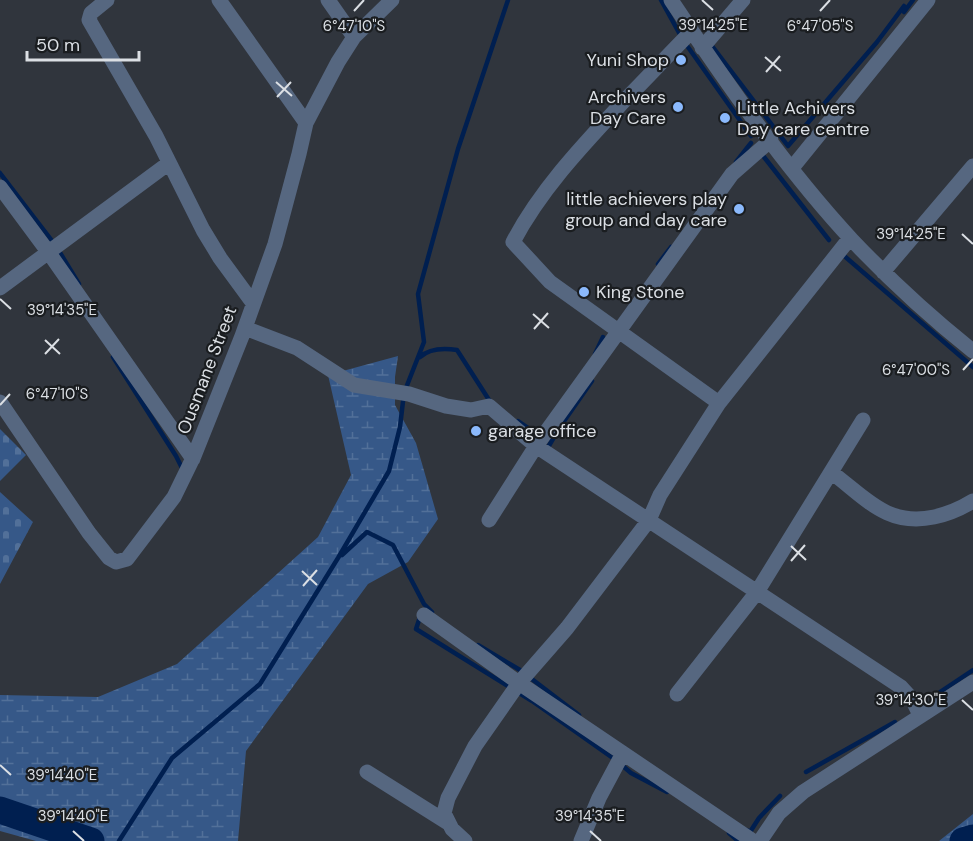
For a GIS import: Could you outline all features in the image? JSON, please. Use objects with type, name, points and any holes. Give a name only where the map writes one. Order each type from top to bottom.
[{"type":"street","points":[[107,0],[91,13],[90,20],[169,163],[202,230],[254,303]]},
{"type":"street","points":[[219,0],[306,123]]},
{"type":"street","points":[[328,0],[354,37]]},
{"type":"street","name":"Ousmane Street","points":[[0,402],[89,533],[109,558],[116,562],[127,559],[174,497],[193,459],[245,328],[275,244],[300,154],[306,123],[354,37],[392,0]]},
{"type":"street","points":[[671,0],[702,48],[792,168],[850,238],[935,320],[973,351]]},
{"type":"street","points":[[702,48],[743,0]]},
{"type":"street","points":[[792,168],[928,0]]},
{"type":"street","points":[[692,31],[585,144],[548,188],[526,218],[513,242],[550,282],[719,403]]},
{"type":"street","points":[[489,520],[536,446],[732,174],[771,140]]},
{"type":"street","points":[[0,288],[169,163]]},
{"type":"street","points":[[883,272],[973,166]]},
{"type":"street","points":[[0,187],[49,252],[193,459]]},
{"type":"street","points":[[465,841],[452,829],[444,813],[448,798],[475,746],[519,683],[567,628],[649,520],[660,495],[719,403],[850,238]]},
{"type":"street","points":[[245,328],[297,348],[354,385],[402,393],[446,406],[471,410],[489,406],[536,446],[901,687],[912,699],[920,715]]},
{"type":"street","points":[[677,694],[757,592],[863,420]]},
{"type":"street","points":[[831,472],[880,509],[905,520],[919,520],[951,513],[973,501]]},
{"type":"street","points":[[424,615],[519,683],[753,841]]},
{"type":"street","points":[[760,841],[779,813],[803,792],[973,682]]},
{"type":"street","points":[[581,841],[599,798],[623,753]]},
{"type":"street","points":[[367,772],[448,823]]},
{"type":"green space","points":[[398,356],[395,405],[416,443],[438,519],[408,562],[368,584],[246,751],[238,841],[36,841],[0,831],[0,695],[98,697],[177,664],[318,537],[351,475],[328,375]]},
{"type":"green space","points":[[0,429],[26,455],[0,481]]},
{"type":"green space","points":[[0,492],[33,522],[0,584]]},
{"type":"green space","points":[[973,814],[973,841],[939,841]]},
{"type":"waterway","points":[[119,841],[172,758],[260,684],[389,471],[400,427],[404,393],[424,342],[418,294],[458,149],[508,0]]},
{"type":"waterway","points":[[661,0],[683,40],[751,136]]},
{"type":"waterway","points":[[904,12],[913,0]]},
{"type":"waterway","points":[[709,42],[788,146],[877,42],[904,6]]},
{"type":"waterway","points":[[736,162],[751,143]]},
{"type":"waterway","points":[[764,157],[829,240]]},
{"type":"waterway","points":[[0,173],[56,246],[79,284]]},
{"type":"waterway","points":[[658,264],[671,247]]},
{"type":"waterway","points":[[842,254],[973,367]]},
{"type":"waterway","points":[[595,354],[603,337]]},
{"type":"waterway","points":[[420,357],[437,349],[457,350],[491,403]]},
{"type":"waterway","points":[[113,357],[183,470]]},
{"type":"waterway","points":[[547,449],[592,381]]},
{"type":"waterway","points":[[518,421],[537,434],[541,432]]},
{"type":"waterway","points":[[342,555],[367,532],[393,545],[424,604],[432,612]]},
{"type":"waterway","points":[[420,617],[416,629],[532,701],[631,773],[667,792]]},
{"type":"waterway","points":[[478,645],[520,670],[579,715]]},
{"type":"waterway","points":[[934,696],[973,670]]},
{"type":"waterway","points":[[806,772],[895,722]]},
{"type":"waterway","points":[[747,830],[750,832],[759,818],[780,796]]},
{"type":"waterway","points":[[0,810],[91,841]]},
{"type":"waterway","points":[[729,833],[738,841]]},
{"type":"waterway","points":[[963,841],[973,838]]},
{"type":"place","name":"Yuni Shop","points":[[681,60]]},
{"type":"place","name":"Archivers Day Care","points":[[678,107]]},
{"type":"place","name":"Little Achivers Day care centre","points":[[725,118]]},
{"type":"place","name":"little achievers play group and day care","points":[[739,209]]},
{"type":"place","name":"King Stone","points":[[584,292]]},
{"type":"place","name":"garage office","points":[[476,431]]}]
